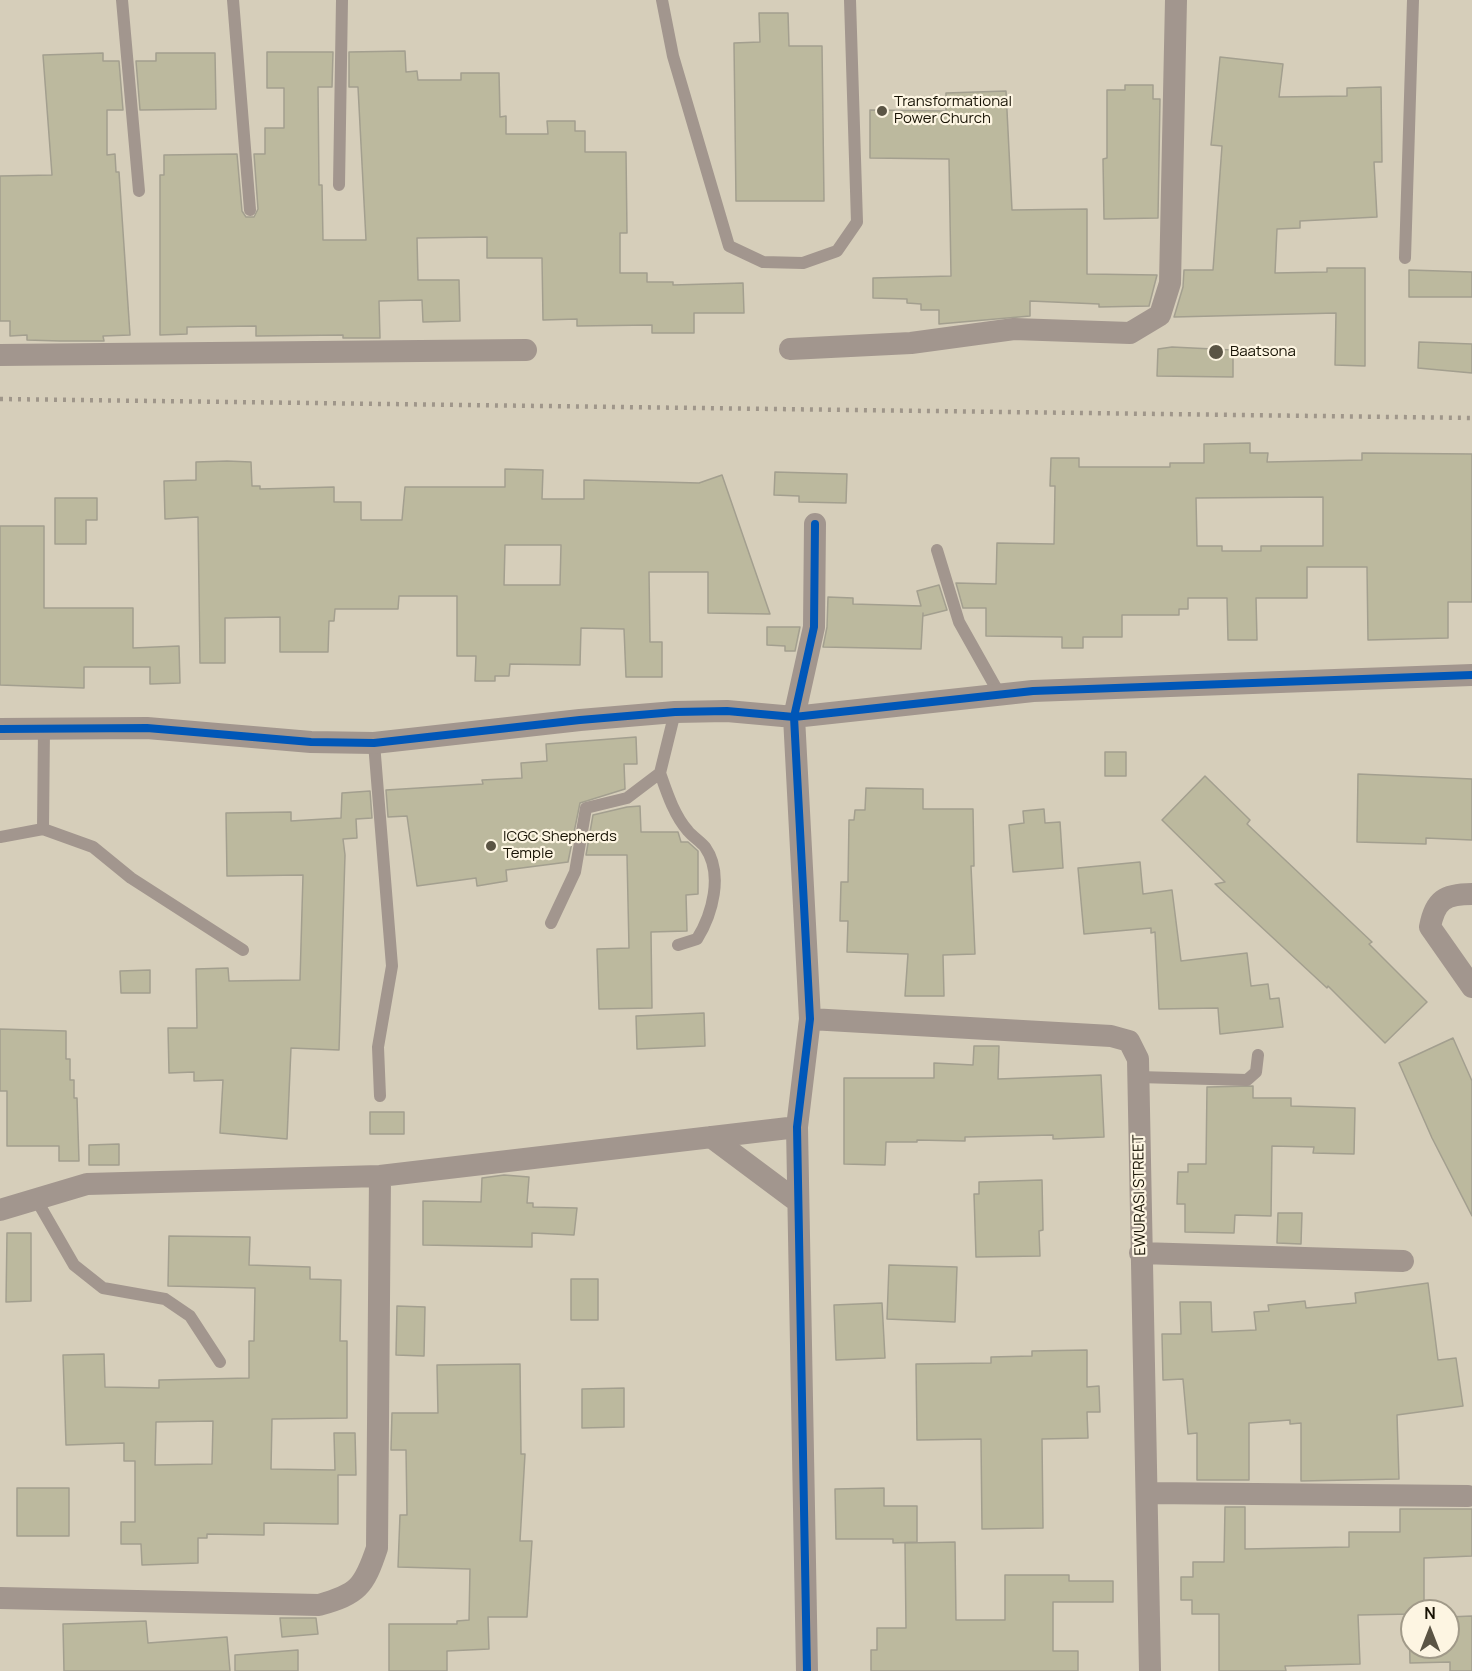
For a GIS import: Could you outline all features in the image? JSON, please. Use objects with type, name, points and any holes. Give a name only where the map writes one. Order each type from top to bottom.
[{"type":"street","points":[[790,350],[911,343],[1014,329],[1130,333],[1160,315],[1170,283],[1176,0]]},
{"type":"street","points":[[0,355],[526,350]]},
{"type":"street","points":[[807,1671],[797,1127],[810,1019],[794,717],[814,627],[815,524]]},
{"type":"street","points":[[0,729],[147,728],[311,742],[374,744],[580,720],[675,712],[727,711],[794,717],[1000,695],[1204,683],[1472,675]]},
{"type":"street","points":[[1472,894],[1455,894],[1439,902],[1433,911],[1430,927],[1472,987]]},
{"type":"street","name":"EWURASI STREET","points":[[810,1019],[1111,1036],[1129,1041],[1138,1059],[1140,1253],[1148,1493],[1150,1671]]},
{"type":"street","points":[[0,1210],[87,1184],[380,1176],[797,1127]]},
{"type":"street","points":[[711,1137],[798,1202]]},
{"type":"street","points":[[0,1598],[319,1605],[347,1597],[368,1575],[376,1548],[380,1176]]},
{"type":"street","points":[[1140,1253],[1403,1261]]},
{"type":"street","points":[[1148,1493],[1468,1496]]},
{"type":"lane","points":[[123,0],[139,191]]},
{"type":"lane","points":[[233,0],[250,210]]},
{"type":"lane","points":[[339,185],[339,72],[342,0]]},
{"type":"lane","points":[[662,0],[673,56],[729,246],[763,262],[804,263],[837,251],[856,222],[850,0]]},
{"type":"lane","points":[[1405,258],[1413,0]]},
{"type":"lane","points":[[937,550],[959,622],[1000,695]]},
{"type":"lane","points":[[675,712],[660,773],[676,812],[687,831],[705,847],[715,887],[708,921],[697,939],[678,945]]},
{"type":"lane","points":[[43,829],[44,728]]},
{"type":"lane","points":[[374,744],[392,966],[378,1047],[380,1096]]},
{"type":"lane","points":[[551,923],[575,872],[586,808],[627,798],[660,773]]},
{"type":"lane","points":[[0,837],[43,829],[93,847],[131,878],[243,951]]},
{"type":"lane","points":[[1138,1077],[1246,1080],[1256,1072],[1258,1055]]},
{"type":"lane","points":[[36,1199],[74,1265],[103,1288],[165,1299],[190,1316],[220,1362]]},
{"type":"building","points":[[759,13],[788,13],[789,46],[822,46],[824,201],[736,201],[734,43],[760,42]]},
{"type":"building","points":[[405,51],[406,72],[417,71],[418,80],[461,80],[461,73],[499,73],[500,117],[506,116],[506,134],[548,134],[547,121],[575,121],[575,131],[585,131],[585,152],[626,152],[627,233],[620,233],[620,273],[647,273],[647,282],[673,282],[673,285],[743,283],[744,313],[694,313],[694,333],[652,333],[652,325],[577,326],[577,319],[543,320],[542,258],[487,258],[487,237],[417,238],[418,280],[459,280],[460,321],[423,322],[422,300],[379,301],[380,338],[343,338],[343,335],[256,336],[256,326],[187,327],[187,334],[160,335],[160,175],[164,175],[164,155],[237,154],[242,211],[246,217],[254,217],[258,209],[254,154],[265,154],[265,128],[284,128],[284,88],[267,88],[267,52],[333,52],[332,87],[318,87],[319,185],[322,185],[323,240],[366,240],[358,87],[349,87],[349,52]]},
{"type":"building","points":[[103,53],[103,61],[119,61],[123,110],[107,110],[107,155],[115,154],[116,172],[119,172],[130,335],[103,336],[104,341],[27,340],[27,335],[10,336],[10,321],[0,321],[0,176],[52,175],[43,55]]},
{"type":"building","points":[[156,53],[215,53],[216,109],[140,110],[136,61],[156,61]]},
{"type":"building","points":[[1220,57],[1283,64],[1279,97],[1347,96],[1347,88],[1381,87],[1382,162],[1374,162],[1377,217],[1300,221],[1300,228],[1277,229],[1275,273],[1327,272],[1327,268],[1365,268],[1365,366],[1335,365],[1336,313],[1174,317],[1183,287],[1184,270],[1213,270],[1222,146],[1211,145]]},
{"type":"building","points":[[1125,85],[1153,85],[1153,99],[1160,99],[1158,218],[1104,219],[1103,159],[1107,158],[1107,90],[1125,90]]},
{"type":"building","points":[[1006,91],[1012,210],[1087,209],[1087,274],[1157,275],[1149,306],[1099,307],[1099,304],[1030,301],[1030,316],[939,324],[939,310],[921,310],[921,304],[907,303],[907,299],[873,298],[873,278],[951,276],[949,159],[870,158],[870,110],[946,111],[946,93]]},
{"type":"building","points":[[1409,270],[1472,272],[1472,297],[1409,297]]},
{"type":"building","points":[[1419,342],[1472,344],[1472,373],[1418,368]]},
{"type":"building","points":[[1172,347],[1233,350],[1233,377],[1157,376],[1158,349]]},
{"type":"building","points":[[1250,443],[1250,453],[1268,453],[1267,462],[1362,460],[1362,453],[1472,454],[1472,602],[1448,602],[1448,638],[1368,640],[1367,567],[1307,567],[1307,598],[1256,598],[1257,640],[1228,640],[1227,598],[1188,598],[1188,609],[1179,609],[1179,615],[1122,615],[1122,637],[1083,637],[1083,648],[1062,648],[1062,637],[986,636],[986,608],[963,608],[956,583],[996,584],[997,543],[1054,544],[1055,486],[1050,486],[1051,458],[1079,458],[1079,467],[1170,467],[1170,463],[1204,463],[1204,444]],"holes":[[[1323,497],[1323,546],[1261,546],[1261,551],[1222,551],[1222,546],[1197,546],[1196,498]]]},
{"type":"building","points":[[196,462],[251,462],[252,486],[260,486],[260,489],[334,487],[334,502],[361,502],[361,520],[402,520],[405,487],[505,487],[505,469],[543,470],[542,499],[584,499],[584,480],[699,483],[722,475],[770,614],[708,613],[708,572],[649,572],[650,642],[662,642],[662,677],[626,677],[624,629],[581,628],[580,665],[510,664],[509,676],[495,676],[495,681],[475,681],[476,656],[457,656],[457,596],[399,596],[398,609],[335,609],[334,621],[329,621],[328,652],[280,652],[280,617],[225,618],[225,663],[200,663],[198,517],[165,519],[164,481],[196,480]],"holes":[[[505,545],[561,545],[560,585],[504,585]]]},
{"type":"building","points":[[775,472],[847,474],[846,503],[799,502],[799,496],[774,495]]},
{"type":"building","points":[[55,498],[97,498],[97,520],[86,520],[86,544],[55,544]]},
{"type":"building","points":[[0,526],[44,526],[44,608],[133,608],[133,648],[179,646],[180,683],[150,684],[150,667],[84,667],[84,688],[0,685]]},
{"type":"building","points":[[939,585],[947,610],[923,616],[923,613],[921,649],[823,647],[827,627],[828,597],[853,598],[853,604],[921,606],[917,591]]},
{"type":"building","points":[[767,627],[800,627],[795,651],[785,651],[785,646],[767,645]]},
{"type":"building","points":[[636,737],[637,764],[624,764],[625,789],[580,803],[568,862],[506,870],[507,881],[477,886],[476,878],[417,886],[407,816],[388,817],[386,790],[483,784],[482,780],[522,778],[521,763],[547,761],[546,744]]},
{"type":"building","points":[[1105,752],[1126,752],[1126,776],[1105,776]]},
{"type":"building","points":[[1358,774],[1472,779],[1472,840],[1426,838],[1426,844],[1357,842]]},
{"type":"building","points":[[1205,776],[1250,820],[1247,824],[1372,942],[1369,944],[1427,1002],[1385,1043],[1328,986],[1327,988],[1215,884],[1225,882],[1162,820]]},
{"type":"building","points":[[866,788],[923,789],[923,809],[973,809],[974,866],[971,866],[975,954],[943,955],[944,996],[905,996],[908,954],[847,952],[848,921],[840,921],[841,882],[848,882],[849,820],[854,820],[855,810],[865,810]]},
{"type":"building","points":[[370,791],[372,818],[356,819],[357,838],[343,839],[345,855],[339,1050],[291,1048],[287,1139],[220,1133],[223,1080],[194,1081],[194,1072],[169,1073],[168,1028],[197,1028],[196,969],[228,968],[229,981],[300,980],[303,875],[227,876],[226,813],[291,812],[291,821],[341,818],[342,793]]},
{"type":"building","points":[[640,806],[641,832],[678,832],[681,842],[688,842],[698,851],[698,894],[686,895],[687,931],[651,932],[652,1008],[599,1009],[597,949],[629,948],[627,855],[586,855],[593,815]]},
{"type":"building","points":[[1044,809],[1045,823],[1060,822],[1063,868],[1013,872],[1009,825],[1024,823],[1023,811]]},
{"type":"building","points":[[1140,862],[1143,894],[1172,890],[1181,961],[1247,953],[1251,986],[1268,984],[1270,999],[1279,998],[1283,1027],[1220,1034],[1218,1008],[1159,1009],[1155,932],[1151,933],[1151,928],[1084,934],[1078,868]]},
{"type":"building","points":[[150,970],[150,993],[121,993],[120,971]]},
{"type":"building","points":[[704,1013],[705,1046],[637,1049],[636,1016]]},
{"type":"building","points":[[0,1029],[66,1031],[66,1059],[70,1059],[70,1080],[74,1080],[74,1098],[77,1098],[79,1161],[59,1161],[59,1146],[7,1146],[7,1091],[0,1091]]},
{"type":"building","points":[[1453,1038],[1472,1081],[1472,1216],[1432,1138],[1399,1063]]},
{"type":"building","points":[[974,1046],[999,1046],[998,1079],[1101,1075],[1104,1137],[1053,1139],[1053,1135],[965,1137],[965,1141],[886,1142],[885,1165],[844,1164],[844,1078],[934,1078],[934,1063],[973,1065]]},
{"type":"building","points":[[1253,1086],[1253,1098],[1291,1098],[1291,1106],[1355,1108],[1354,1154],[1313,1153],[1314,1147],[1272,1146],[1271,1216],[1235,1215],[1234,1233],[1185,1232],[1185,1204],[1177,1204],[1178,1172],[1188,1172],[1188,1164],[1206,1164],[1207,1087]]},
{"type":"building","points":[[370,1112],[404,1112],[404,1134],[370,1134]]},
{"type":"building","points":[[119,1144],[119,1165],[89,1165],[89,1145]]},
{"type":"building","points":[[504,1175],[529,1177],[527,1203],[533,1203],[533,1207],[577,1208],[574,1235],[532,1233],[532,1247],[423,1245],[423,1201],[481,1202],[482,1178]]},
{"type":"building","points":[[1042,1180],[1043,1230],[1039,1231],[1040,1256],[976,1257],[974,1194],[979,1194],[979,1182]]},
{"type":"building","points":[[1278,1213],[1302,1213],[1301,1244],[1277,1243]]},
{"type":"building","points":[[7,1233],[31,1233],[31,1301],[6,1302]]},
{"type":"building","points":[[169,1236],[250,1237],[249,1265],[310,1267],[310,1279],[341,1280],[340,1341],[347,1341],[347,1418],[272,1419],[271,1469],[335,1470],[334,1433],[355,1433],[356,1475],[338,1475],[338,1524],[264,1523],[264,1535],[207,1534],[207,1538],[198,1538],[198,1563],[142,1565],[141,1544],[121,1544],[121,1522],[135,1522],[135,1461],[124,1461],[124,1443],[66,1445],[63,1355],[104,1354],[105,1387],[159,1388],[159,1380],[249,1378],[249,1341],[254,1341],[255,1288],[168,1286]],"holes":[[[213,1421],[212,1464],[155,1465],[156,1422]]]},
{"type":"building","points":[[889,1265],[957,1267],[955,1322],[887,1319]]},
{"type":"building","points":[[571,1279],[598,1279],[598,1320],[571,1320]]},
{"type":"building","points":[[1428,1283],[1438,1360],[1456,1358],[1463,1406],[1397,1415],[1399,1479],[1301,1481],[1301,1423],[1290,1424],[1290,1420],[1249,1423],[1249,1480],[1197,1480],[1197,1433],[1188,1434],[1183,1379],[1163,1380],[1162,1334],[1181,1334],[1180,1302],[1211,1302],[1212,1332],[1256,1330],[1254,1312],[1269,1311],[1268,1305],[1305,1301],[1306,1308],[1356,1303],[1355,1293]]},
{"type":"building","points":[[882,1303],[885,1358],[836,1360],[834,1305]]},
{"type":"building","points":[[397,1306],[425,1307],[424,1356],[396,1355]]},
{"type":"building","points":[[1087,1350],[1087,1387],[1099,1386],[1100,1412],[1087,1412],[1088,1438],[1042,1439],[1043,1528],[982,1529],[981,1439],[917,1440],[916,1364],[991,1363],[991,1357],[1032,1356],[1032,1351]]},
{"type":"building","points":[[520,1364],[521,1454],[525,1454],[520,1541],[532,1541],[527,1617],[488,1617],[489,1649],[447,1651],[447,1671],[389,1671],[389,1624],[457,1624],[457,1621],[469,1620],[470,1569],[398,1567],[400,1515],[407,1515],[406,1450],[391,1450],[392,1413],[438,1413],[437,1365]]},
{"type":"building","points":[[624,1388],[624,1427],[582,1428],[582,1389]]},
{"type":"building","points":[[17,1488],[69,1488],[69,1536],[17,1536]]},
{"type":"building","points":[[884,1488],[884,1506],[917,1506],[917,1542],[893,1543],[893,1539],[836,1539],[835,1489]]},
{"type":"building","points":[[1225,1507],[1245,1507],[1245,1549],[1349,1547],[1349,1532],[1400,1532],[1400,1509],[1472,1509],[1472,1556],[1424,1558],[1424,1599],[1400,1599],[1400,1614],[1358,1615],[1360,1664],[1285,1666],[1286,1671],[1219,1671],[1219,1614],[1192,1614],[1192,1600],[1181,1600],[1181,1577],[1193,1577],[1193,1562],[1224,1562]]},
{"type":"building","points":[[955,1542],[956,1620],[1005,1620],[1005,1575],[1069,1575],[1069,1581],[1113,1581],[1113,1602],[1053,1602],[1053,1651],[1078,1651],[1078,1671],[871,1671],[871,1650],[877,1650],[877,1628],[906,1628],[905,1543]]},
{"type":"building","points":[[1460,1616],[1472,1616],[1472,1671],[1450,1671],[1450,1662],[1410,1663],[1410,1659],[1460,1659]]},
{"type":"building","points":[[280,1618],[316,1618],[318,1634],[282,1637]]},
{"type":"building","points":[[146,1621],[148,1643],[227,1637],[230,1671],[64,1671],[63,1624]]},
{"type":"building","points":[[298,1650],[298,1671],[235,1671],[235,1655]]},
{"type":"railway","points":[[0,399],[1472,418]]},
{"type":"cycle path","points":[[807,1671],[797,1127],[810,1019],[794,717],[814,627],[815,524]]},
{"type":"cycle path","points":[[0,729],[147,728],[311,742],[374,743],[675,712],[727,711],[794,717],[1033,691],[1472,675]]},
{"type":"place","name":"Transformational Power Church","points":[[882,111]]},
{"type":"place","name":"Baatsona","points":[[1216,352]]},
{"type":"place","name":"ICGC Shepherds Temple","points":[[491,846]]}]
